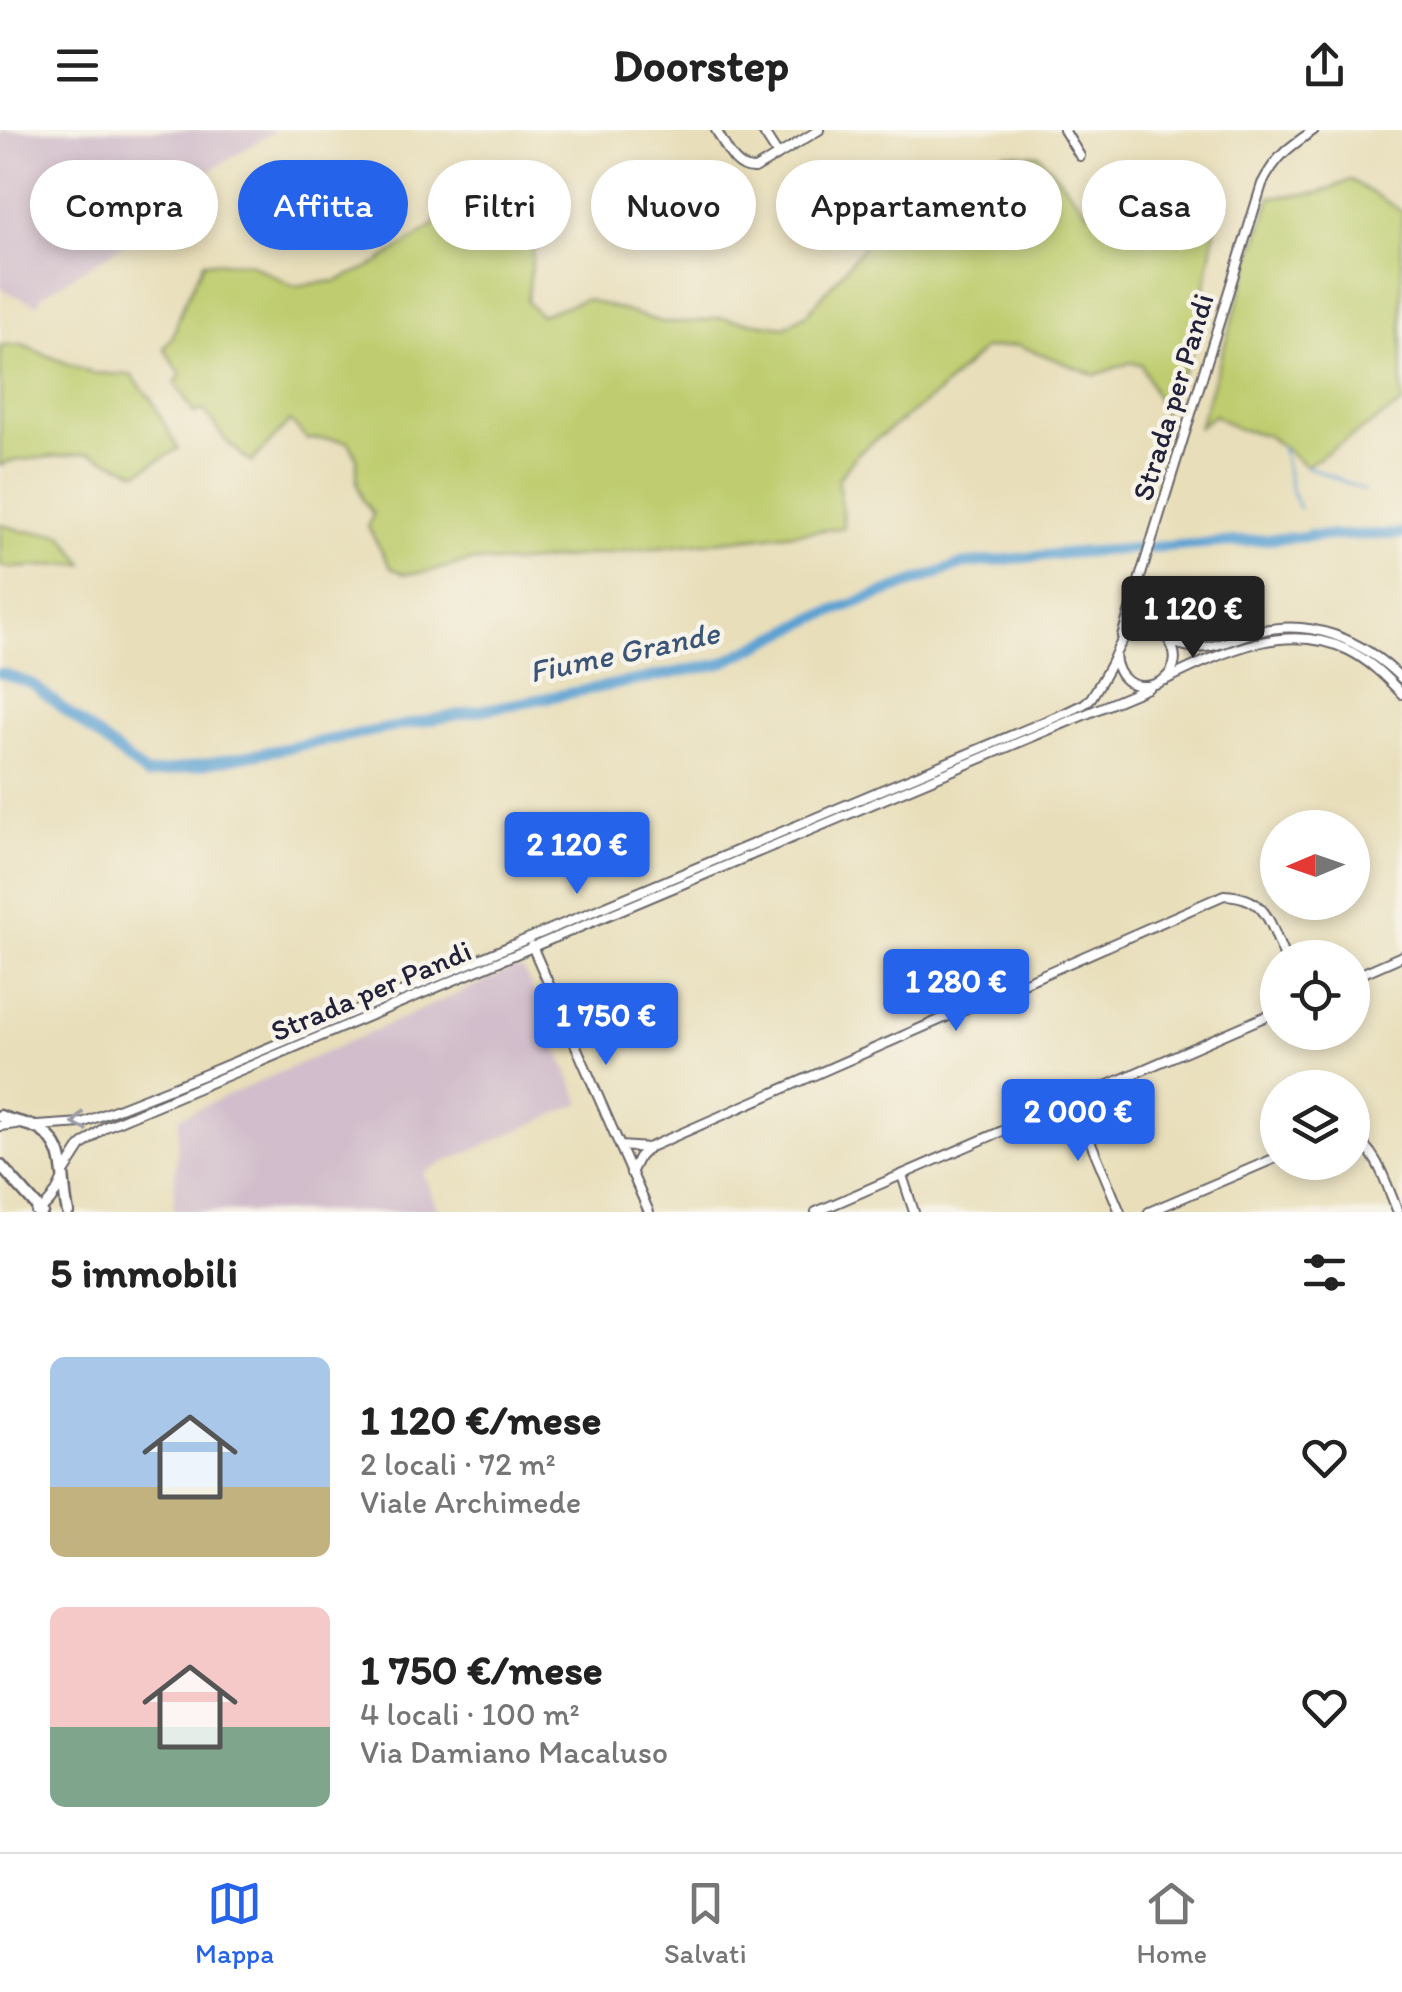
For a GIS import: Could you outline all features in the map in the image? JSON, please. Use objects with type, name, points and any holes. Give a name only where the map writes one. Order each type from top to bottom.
[{"type":"street","points":[[716,130],[740,167],[755,169],[819,130]]},
{"type":"street","points":[[762,130],[778,155]]},
{"type":"street","points":[[1064,130],[1080,156]]},
{"type":"street","name":"Strada per Pandi","points":[[0,1126],[73,1125],[95,1118],[1084,704],[1091,698],[1121,639],[1262,184],[1272,163],[1314,130]]},
{"type":"street","points":[[1115,654],[1124,678],[1139,686],[1158,684],[1172,670],[1174,660],[1166,637],[1142,604],[1140,582]]},
{"type":"street","points":[[1121,639],[1145,628],[1186,646],[1206,648],[1266,630],[1302,628],[1323,631],[1362,647],[1402,679]]},
{"type":"street","name":"Strada per Pandi","points":[[39,1211],[55,1196],[81,1146],[105,1127],[1243,646],[1267,640],[1314,640],[1350,651],[1374,666],[1402,694]]},
{"type":"street","points":[[631,1172],[648,1148],[1224,896],[1245,896],[1264,910],[1277,940]]},
{"type":"street","points":[[528,938],[649,1212]]},
{"type":"street","points":[[1370,970],[1402,956]]},
{"type":"street","points":[[816,1212],[1260,1019]]},
{"type":"street","points":[[1072,1100],[1120,1212]]},
{"type":"street","points":[[0,1116],[43,1132],[54,1143],[62,1161],[68,1212]]},
{"type":"street","points":[[620,1146],[648,1148]]},
{"type":"street","points":[[1370,1152],[1398,1212]]},
{"type":"street","points":[[0,1165],[39,1211]]},
{"type":"street","points":[[1149,1212],[1260,1166]]},
{"type":"street","points":[[902,1174],[914,1212]]},
{"type":"shaded area","points":[[0,130],[276,130],[218,166],[218,160],[30,160],[30,250],[115,250],[41,296],[38,305],[0,289]]},
{"type":"shaded area","points":[[513,969],[522,970],[528,979],[581,1103],[423,1172],[439,1212],[173,1212],[179,1117]]},
{"type":"green space","points":[[1005,153],[1039,155],[1043,160],[981,160]]},
{"type":"green space","points":[[1351,180],[1402,211],[1402,404],[1306,466],[1267,435],[1238,429],[1214,415],[1199,427],[1271,197],[1319,193]]},
{"type":"green space","points":[[1062,182],[1082,205],[1082,250],[1212,250],[1195,344],[1163,412],[1141,364],[1132,362],[1095,375],[1018,345],[983,349],[938,393],[858,453],[838,479],[844,528],[515,563],[472,561],[405,574],[391,568],[368,527],[373,514],[362,499],[357,458],[349,442],[307,439],[290,421],[251,463],[225,440],[204,410],[194,413],[175,383],[181,375],[164,348],[172,338],[204,262],[249,263],[293,286],[337,281],[397,250],[408,250],[408,243],[428,230],[428,250],[533,250],[527,302],[540,315],[585,299],[662,322],[720,318],[785,327],[809,312],[861,250],[1062,250]]},
{"type":"green space","points":[[22,345],[90,373],[131,375],[151,399],[178,449],[138,472],[89,453],[10,461],[0,466],[0,346]]},
{"type":"green space","points":[[0,524],[23,531],[62,534],[84,564],[0,566]]},
{"type":"waterway","points":[[1282,447],[1299,508]]},
{"type":"waterway","name":"Fiume Grande","points":[[1306,466],[1364,490]]},
{"type":"waterway","name":"Fiume Grande","points":[[1310,532],[1317,536]]},
{"type":"waterway","name":"Fiume Grande","points":[[0,673],[32,684],[147,775],[720,664],[817,617],[963,564],[1317,536],[1402,534]]}]
